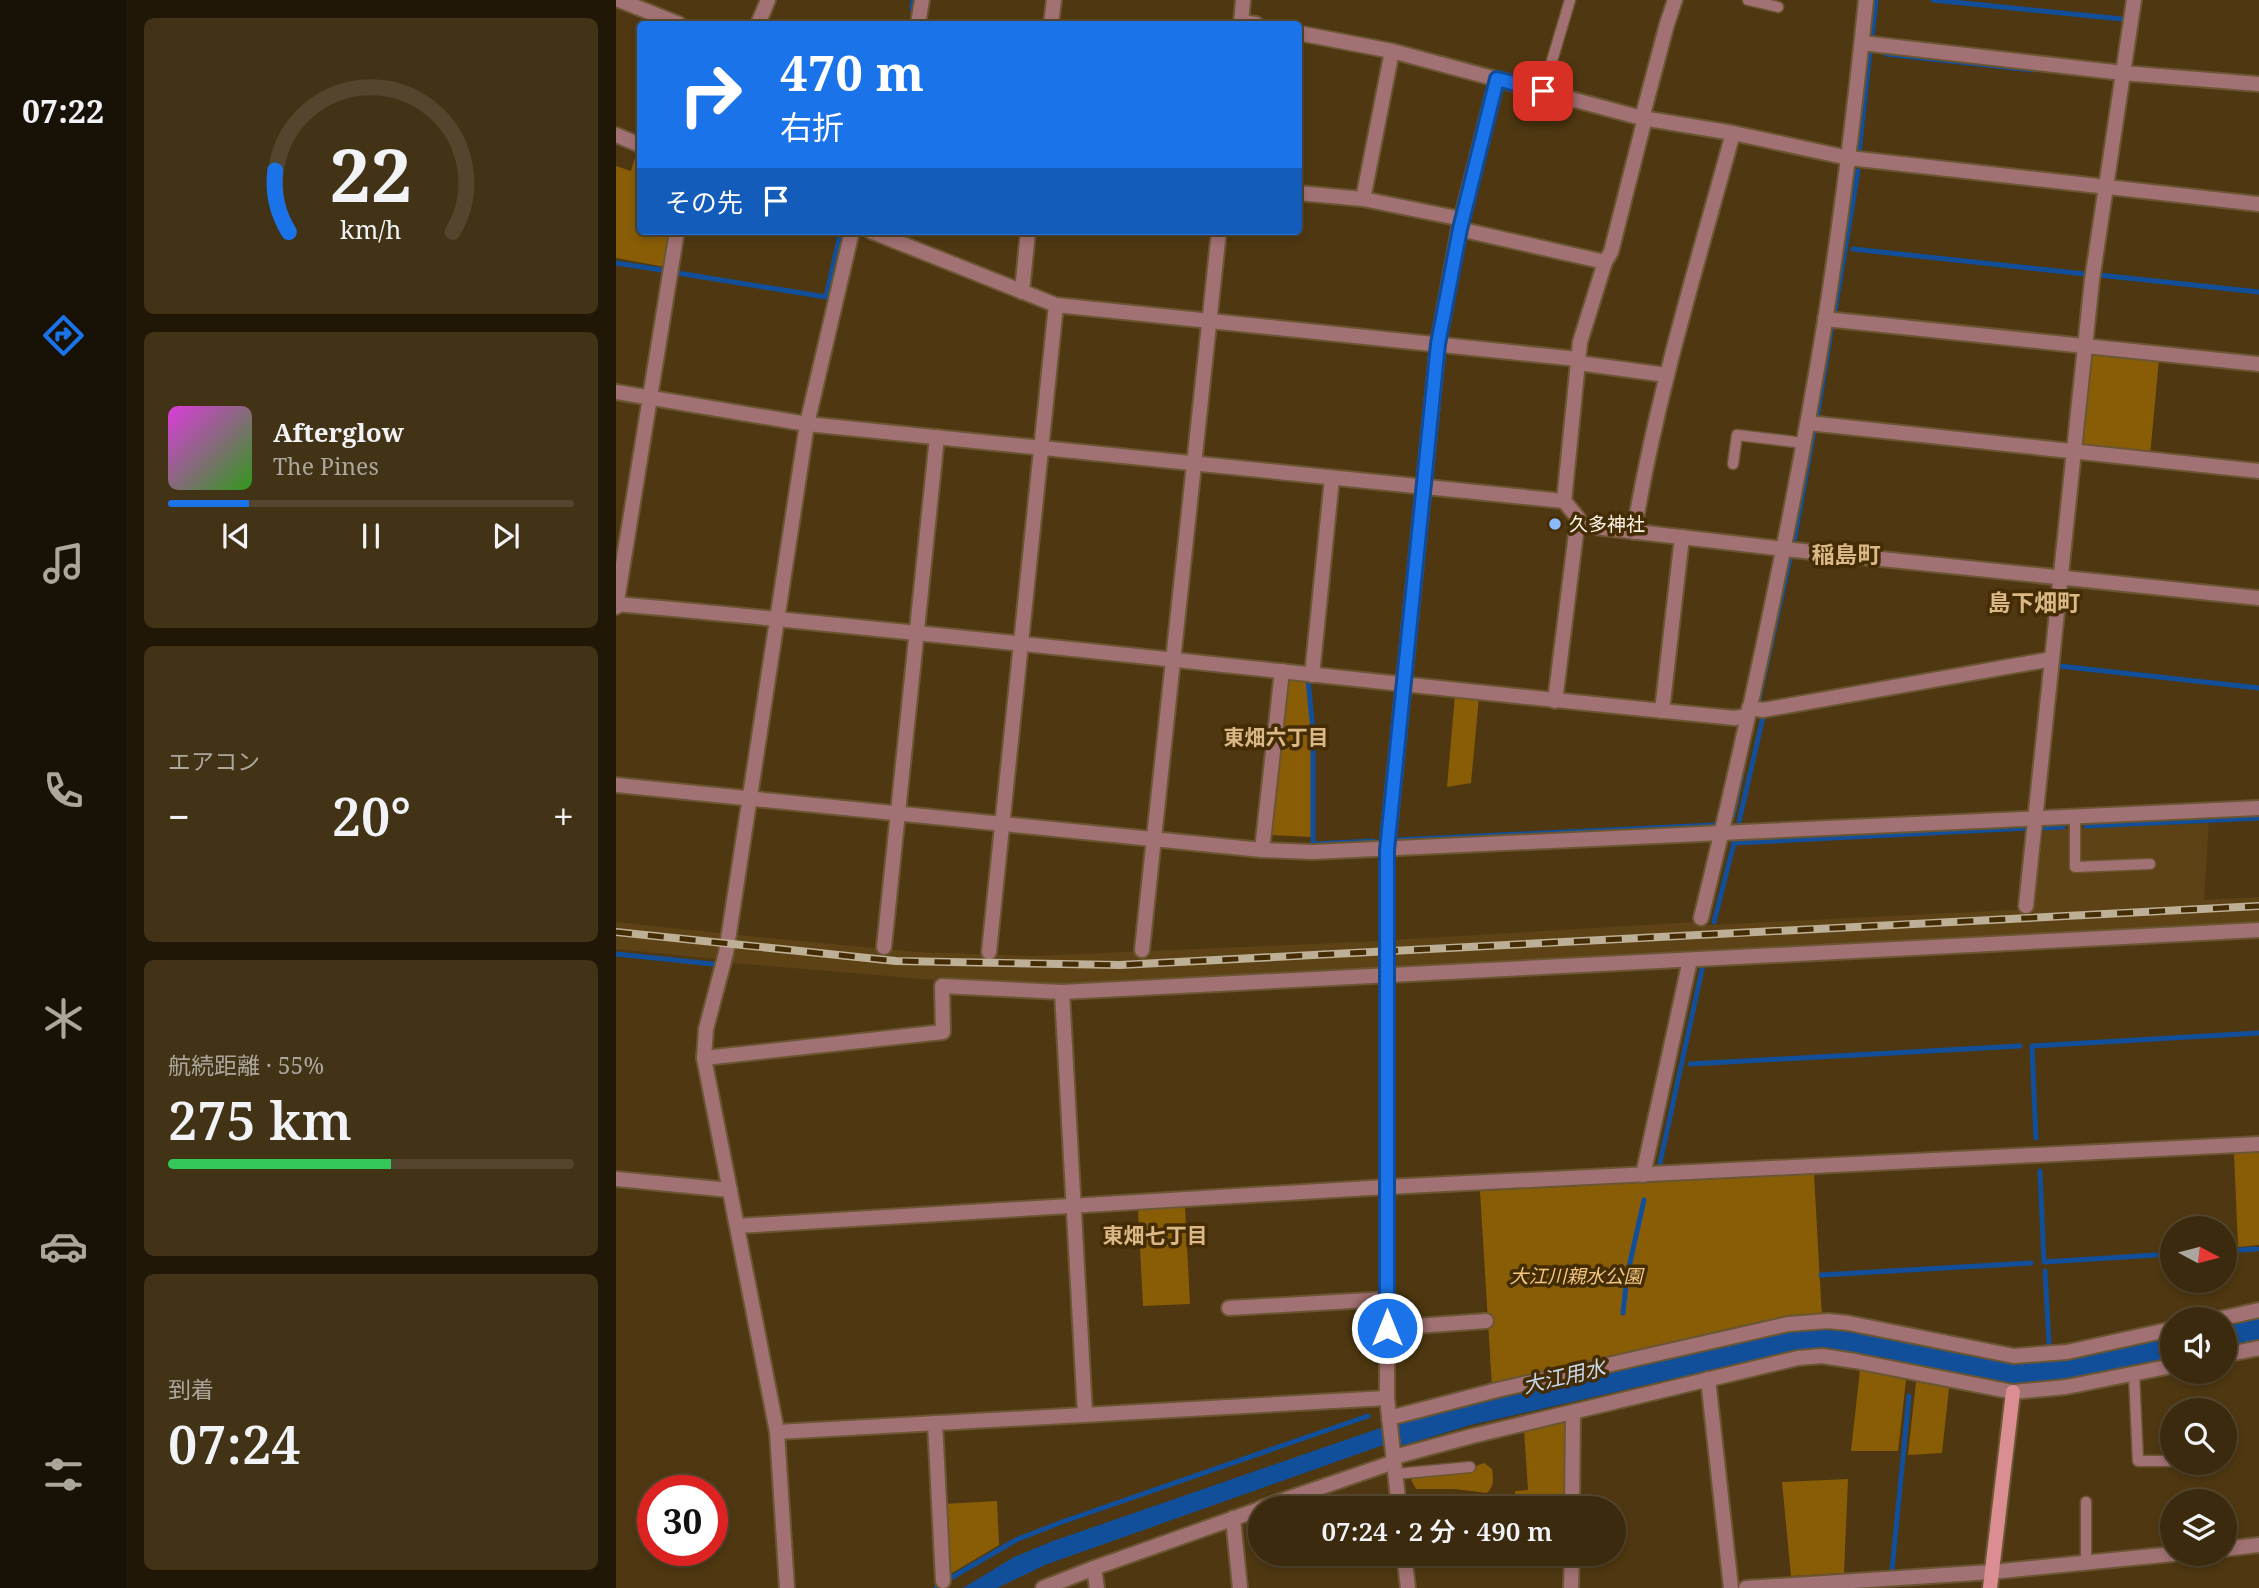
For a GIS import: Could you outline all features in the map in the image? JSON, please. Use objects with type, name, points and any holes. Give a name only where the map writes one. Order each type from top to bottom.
[{"type":"street","points":[[619,0],[672,21]]},
{"type":"street","points":[[759,21],[768,0]]},
{"type":"street","points":[[918,21],[922,0]]},
{"type":"street","points":[[1051,21],[1054,0]]},
{"type":"street","points":[[1241,21],[1243,0]]},
{"type":"street","points":[[1564,501],[1580,342],[1605,262],[1611,252],[1675,0]]},
{"type":"street","points":[[1701,918],[1784,549],[1808,424],[1849,158],[1866,0]]},
{"type":"street","points":[[2026,906],[2092,280],[2134,0]]},
{"type":"street","points":[[1302,34],[1392,51],[1644,118],[1733,133],[1849,158],[2259,204]]},
{"type":"street","points":[[1862,43],[2259,84]]},
{"type":"street","points":[[1363,199],[1392,51]]},
{"type":"street","points":[[1398,1496],[1387,1398],[1387,850],[1438,344],[1461,224],[1497,79]]},
{"type":"street","points":[[1634,532],[1645,463],[1733,133]]},
{"type":"street","points":[[616,135],[637,144]]},
{"type":"street","points":[[1302,193],[1363,199],[1605,262]]},
{"type":"street","points":[[676,235],[616,605],[777,618],[1735,718],[1748,712],[2052,659]]},
{"type":"street","points":[[787,1588],[777,1432],[704,1058],[706,1029],[726,958],[807,424],[851,235]]},
{"type":"street","points":[[880,235],[1056,305],[1438,344],[1667,375]]},
{"type":"street","points":[[1021,292],[1028,235]]},
{"type":"street","points":[[1142,950],[1219,235]]},
{"type":"street","points":[[989,952],[1056,305]]},
{"type":"street","points":[[1825,319],[2259,364]]},
{"type":"street","points":[[616,392],[807,424],[1564,501],[1578,518],[1555,701]]},
{"type":"street","points":[[1808,424],[2259,471]]},
{"type":"street","points":[[884,947],[937,437]]},
{"type":"street","points":[[1312,675],[1332,478]]},
{"type":"street","points":[[1577,525],[2259,598]]},
{"type":"street","points":[[1662,711],[1682,537]]},
{"type":"street","points":[[1262,850],[1282,671]]},
{"type":"street","points":[[616,785],[1262,850],[1312,852],[2259,808]]},
{"type":"street","points":[[704,1058],[943,1032],[943,986],[1062,992],[2259,930]]},
{"type":"street","points":[[1643,1175],[1689,960]]},
{"type":"street","points":[[1062,992],[1084,1414]]},
{"type":"street","points":[[737,1226],[1386,1187],[2259,1144]]},
{"type":"street","points":[[616,1179],[730,1190]]},
{"type":"street","points":[[1229,1308],[1387,1299]]},
{"type":"street","points":[[2237,1315],[2259,1310]]},
{"type":"street","points":[[1387,1328],[1486,1321]]},
{"type":"street","points":[[1390,1420],[1497,1390],[1788,1324],[1828,1321],[2014,1356],[2067,1352],[2160,1332]]},
{"type":"street","points":[[2237,1352],[2259,1348]]},
{"type":"street","points":[[1297,1496],[1472,1436],[1798,1359],[1822,1356],[1855,1361],[2013,1392],[2066,1387],[2160,1369]]},
{"type":"street","points":[[1708,1379],[1731,1588]]},
{"type":"street","points":[[1990,1588],[2013,1392]]},
{"type":"street","points":[[777,1432],[1387,1398]]},
{"type":"street","points":[[1572,1496],[1573,1413]]},
{"type":"street","points":[[935,1423],[943,1581]]},
{"type":"street","points":[[1043,1588],[1248,1513]]},
{"type":"street","points":[[1233,1518],[1240,1588]]},
{"type":"street","points":[[2237,1548],[2259,1545]]},
{"type":"street","points":[[1746,1588],[1991,1572],[2160,1555]]},
{"type":"street","points":[[1405,1566],[1408,1588]]},
{"type":"street","points":[[1571,1588],[1572,1566]]},
{"type":"street","points":[[1094,1568],[1097,1588]]},
{"type":"lane","points":[[1543,91],[1570,0]]},
{"type":"lane","points":[[1748,0],[1778,6]]},
{"type":"lane","points":[[1733,464],[1737,435],[1804,443]]},
{"type":"lane","points":[[2075,816],[2075,867],[2150,864]]},
{"type":"lane","points":[[2134,1374],[2137,1461],[2160,1461]]},
{"type":"lane","points":[[1394,1461],[1470,1467]]},
{"type":"lane","points":[[2086,1502],[2086,1563]]},
{"type":"shaded area","points":[[2209,823],[2204,900],[2259,897],[2259,923],[1396,971],[1392,968],[1392,940],[1694,922],[1708,925],[2034,909],[2044,830]]},
{"type":"shaded area","points":[[616,922],[720,933],[717,959],[616,949]]},
{"type":"shaded area","points":[[737,935],[916,952],[1032,956],[1379,941],[1381,963],[1379,971],[1093,984],[935,980],[733,963]]},
{"type":"green space","points":[[636,154],[637,235],[670,235],[665,267],[616,258],[616,166],[631,171]]},
{"type":"green space","points":[[2097,353],[2159,359],[2150,456],[2085,449],[2080,444],[2090,359]]},
{"type":"green space","points":[[1285,675],[1307,680],[1312,730],[1311,837],[1269,835]]},
{"type":"green space","points":[[1455,695],[1479,697],[1471,783],[1447,787]]},
{"type":"green space","points":[[2259,1151],[2259,1245],[2238,1247],[2234,1152]]},
{"type":"green space","name":"大江川親水公園","points":[[1814,1174],[1822,1318],[1492,1387],[1480,1191]]},
{"type":"green space","points":[[1185,1207],[1190,1304],[1143,1306],[1138,1210]]},
{"type":"green space","points":[[1860,1370],[1906,1380],[1898,1451],[1851,1451]]},
{"type":"green space","points":[[1916,1382],[1949,1388],[1942,1453],[1908,1455]]},
{"type":"green space","points":[[1565,1420],[1566,1496],[1515,1496],[1515,1491],[1528,1490],[1524,1430]]},
{"type":"green space","points":[[1484,1463],[1492,1469],[1493,1476],[1487,1493],[1454,1489],[1416,1489],[1411,1480],[1416,1475],[1471,1471]]},
{"type":"green space","points":[[1848,1479],[1844,1573],[1791,1576],[1782,1482]]},
{"type":"green space","points":[[997,1501],[999,1545],[947,1576],[943,1504]]},
{"type":"water","points":[[2259,1316],[2259,1340],[2237,1344],[2237,1321]]},
{"type":"water","points":[[1835,1327],[2013,1360],[2160,1337],[2160,1361],[2098,1376],[2024,1384],[1965,1376],[1845,1352],[1816,1350],[1786,1353],[1471,1425],[1404,1445],[1389,1443],[1045,1565],[997,1588],[963,1588],[1014,1557],[1053,1541],[1386,1426],[1459,1404],[1787,1329]]},
{"type":"waterway","points":[[912,9],[913,0]]},
{"type":"waterway","points":[[1872,35],[1876,0]]},
{"type":"waterway","points":[[1933,0],[2122,19]]},
{"type":"waterway","points":[[1859,153],[1870,51]]},
{"type":"waterway","points":[[1886,54],[2032,70]]},
{"type":"waterway","points":[[1835,311],[1858,171]]},
{"type":"waterway","points":[[678,273],[826,297],[840,235]]},
{"type":"waterway","points":[[1853,249],[2085,274]]},
{"type":"waterway","points":[[616,263],[662,270]]},
{"type":"waterway","points":[[2099,275],[2259,292]]},
{"type":"waterway","points":[[1817,418],[1832,326]]},
{"type":"waterway","points":[[1794,542],[1814,431]]},
{"type":"waterway","points":[[1758,704],[1791,554]]},
{"type":"waterway","points":[[2059,666],[2259,688]]},
{"type":"waterway","points":[[1308,680],[1313,730],[1313,844],[1373,841]]},
{"type":"waterway","points":[[1739,822],[1763,717]]},
{"type":"waterway","points":[[1733,816],[1742,775]]},
{"type":"waterway","points":[[2086,826],[2259,818]]},
{"type":"waterway","points":[[1395,840],[1714,825]]},
{"type":"waterway","points":[[2039,828],[2063,827]]},
{"type":"waterway","points":[[1714,922],[1734,843],[2028,828]]},
{"type":"waterway","points":[[616,954],[713,964]]},
{"type":"waterway","points":[[1660,1163],[1703,965]]},
{"type":"waterway","points":[[2036,1138],[2032,1046],[2259,1033]]},
{"type":"waterway","points":[[1690,1064],[2020,1046]]},
{"type":"waterway","points":[[2040,1171],[2044,1262],[2160,1255]]},
{"type":"waterway","points":[[1623,1313],[1627,1276],[1644,1200]]},
{"type":"waterway","points":[[2237,1250],[2257,1249]]},
{"type":"waterway","points":[[1821,1275],[2031,1263]]},
{"type":"waterway","points":[[2045,1271],[2049,1343]]},
{"type":"waterway","points":[[1892,1570],[1909,1396]]},
{"type":"waterway","points":[[949,1579],[1016,1540],[1062,1522],[1368,1416]]},
{"type":"railway","points":[[616,932],[896,961],[1120,965],[2259,906]]},
{"type":"place","name":"久多神社","points":[[1555,524]]},
{"type":"district","name":"稲島町","points":[[1846,555]]},
{"type":"district","name":"島下畑町","points":[[2034,603]]},
{"type":"district","name":"東畑六丁目","points":[[1276,738]]},
{"type":"district","name":"東畑七丁目","points":[[1155,1236]]},
{"type":"route","points":[[1387,1328],[1387,850],[1438,344],[1460,229],[1497,79],[1543,91]]},
{"type":"water label","name":"大江用水","points":[[1564,1377]]}]
